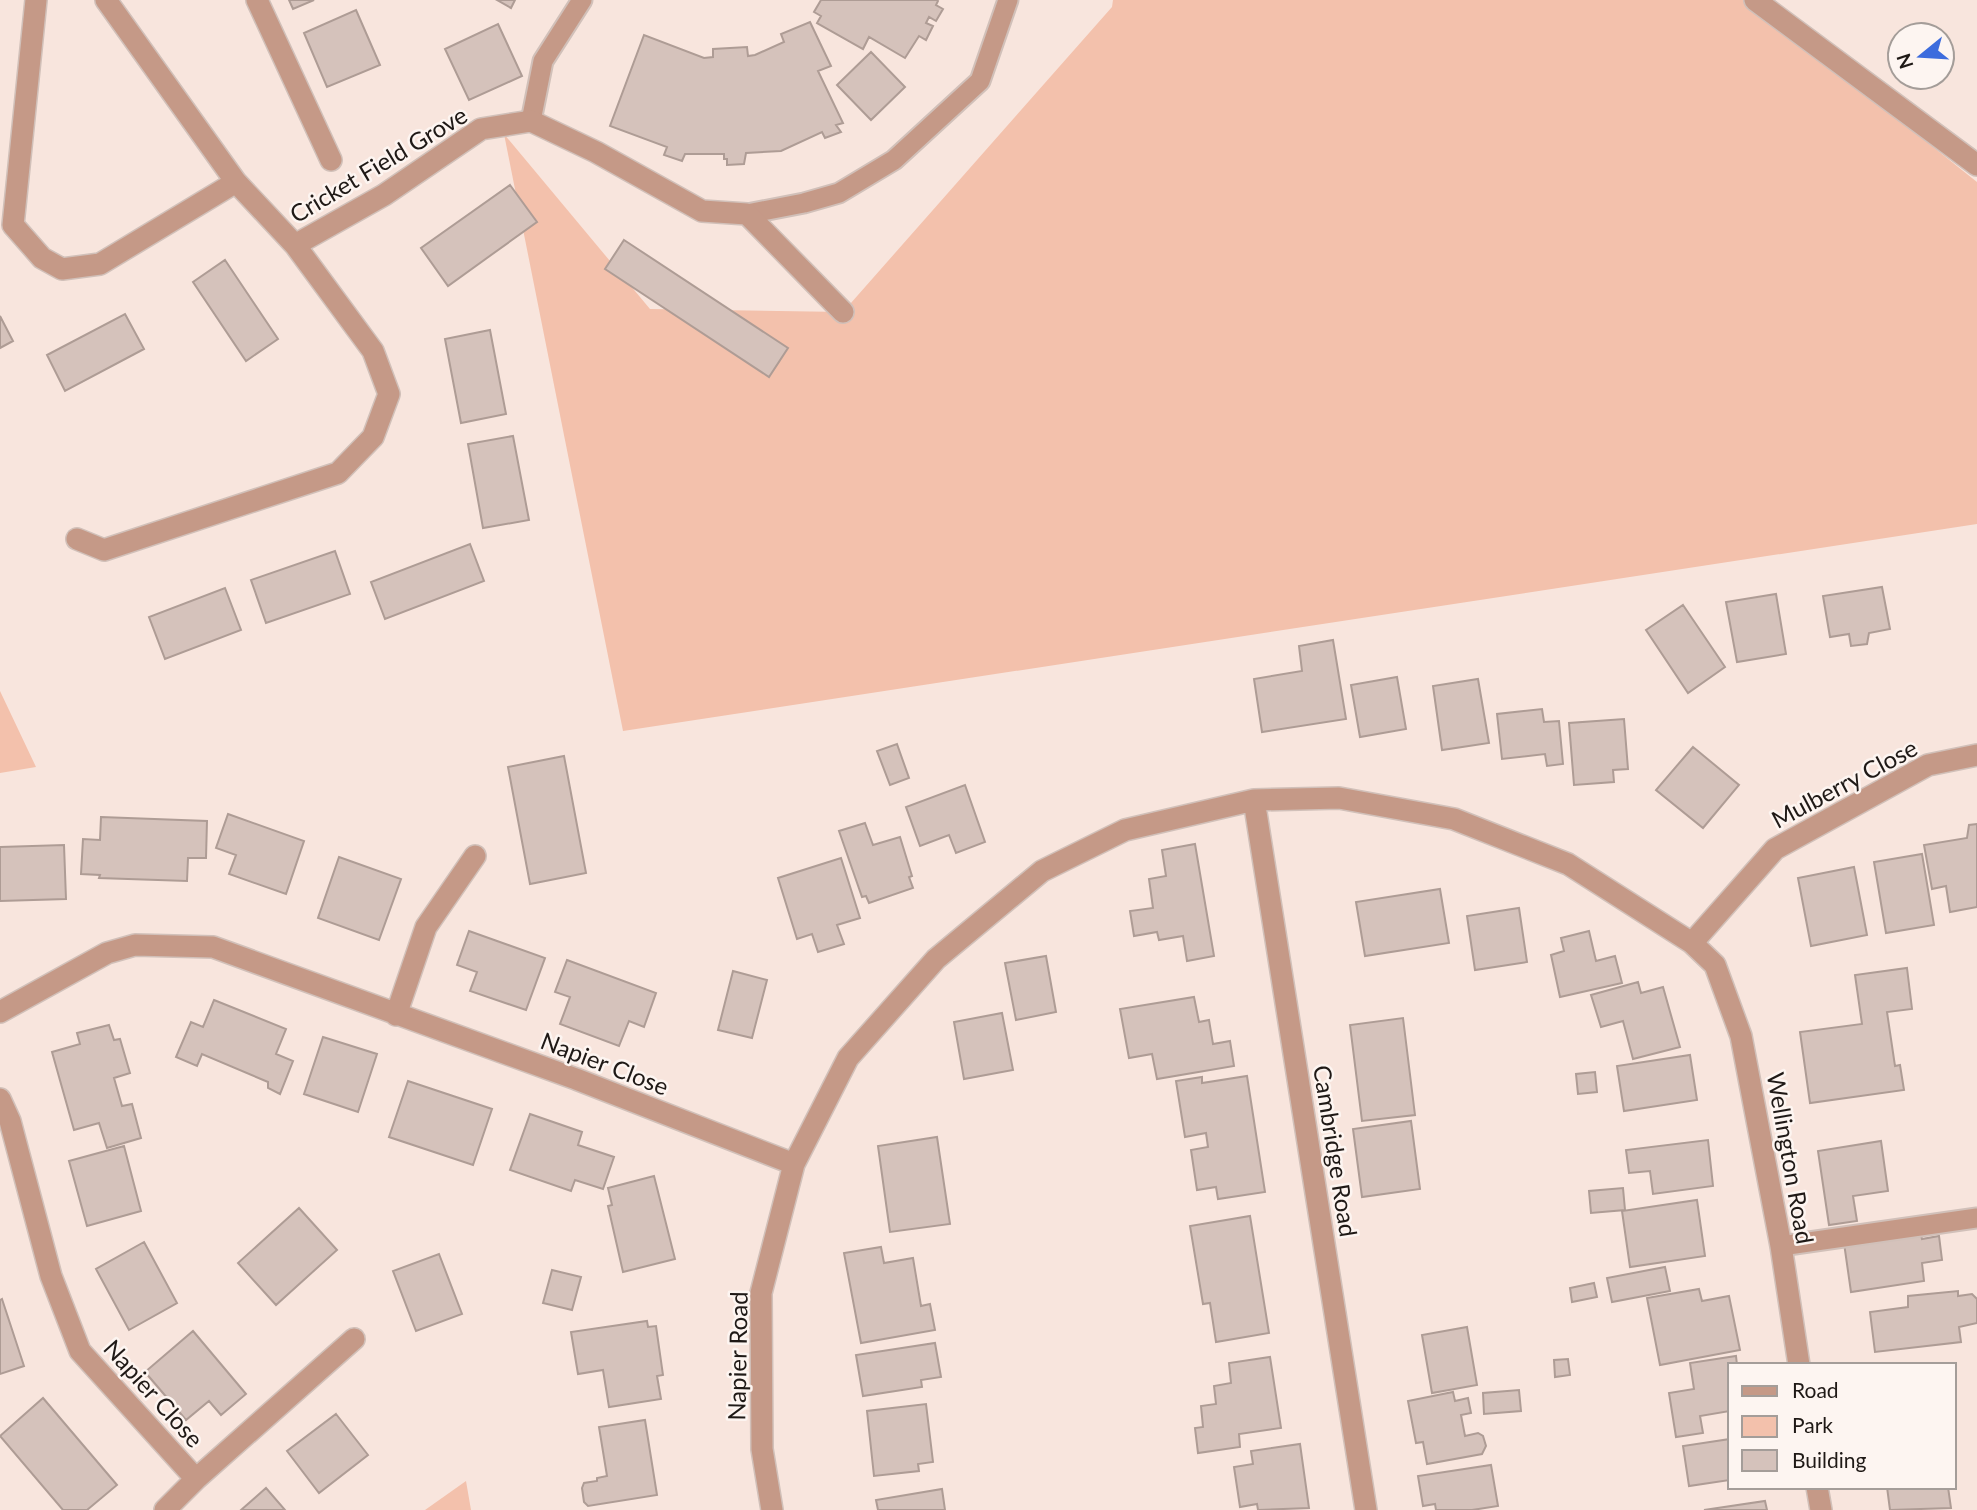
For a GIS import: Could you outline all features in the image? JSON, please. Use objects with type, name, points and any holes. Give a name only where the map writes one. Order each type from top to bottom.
[{"type":"street","points":[[36,0],[13,225],[42,258],[62,269],[100,264],[236,182]]},
{"type":"street","name":"Cricket Field Grove","points":[[77,539],[104,550],[338,473],[373,438],[389,394],[373,351],[295,245],[236,182],[106,0]]},
{"type":"street","points":[[257,0],[331,160]]},
{"type":"street","points":[[1755,0],[1977,165]]},
{"type":"street","points":[[531,121],[596,152],[702,211],[747,214],[843,312]]},
{"type":"street","name":"Cricket Field Grove","points":[[295,245],[384,195],[481,129],[531,121]]},
{"type":"street","name":"Mulberry Close","points":[[1692,943],[1775,849],[1928,765],[1977,755]]},
{"type":"street","name":"Napier Road","points":[[772,1510],[762,1449],[761,1293],[794,1164],[848,1058],[936,959],[1042,871],[1125,830],[1254,800],[1339,798],[1454,820],[1567,864],[1692,943],[1715,965]]},
{"type":"street","name":"Cambridge Road","points":[[1254,800],[1366,1510]]},
{"type":"street","points":[[396,1015],[426,927],[475,856]]},
{"type":"street","name":"Napier Close","points":[[0,1012],[107,953],[135,945],[213,947],[576,1079],[794,1164]]},
{"type":"street","name":"Wellington Road","points":[[1715,965],[1741,1036],[1781,1246],[1799,1363]]},
{"type":"street","name":"Napier Close","points":[[0,1099],[10,1121],[51,1276],[80,1351],[196,1479],[354,1339]]},
{"type":"street","points":[[165,1510],[196,1479]]},
{"type":"street","points":[[1817,1489],[1821,1510]]},
{"type":"lane","points":[[531,121],[543,61],[582,0]]},
{"type":"lane","points":[[747,214],[839,194],[894,160],[981,81],[1008,0]]},
{"type":"lane","points":[[1781,1246],[1977,1218]]},
{"type":"green space","points":[[1113,0],[1748,0],[1977,182],[1977,524],[623,731],[504,134],[650,309],[843,312],[1112,7]]},
{"type":"green space","points":[[0,691],[36,767],[0,773]]},
{"type":"green space","points":[[466,1481],[471,1510],[425,1510]]},
{"type":"building","points":[[289,0],[314,0],[293,9]]},
{"type":"building","points":[[497,0],[515,0],[511,8]]},
{"type":"building","points":[[821,0],[937,0],[936,5],[943,9],[936,21],[929,17],[926,23],[933,26],[926,40],[919,36],[905,58],[869,37],[863,49],[817,23],[821,16],[814,12]]},
{"type":"building","points":[[356,10],[380,65],[327,87],[304,33]]},
{"type":"building","points":[[810,22],[831,66],[818,71],[843,123],[836,125],[841,132],[825,138],[822,132],[781,151],[746,153],[744,164],[727,165],[724,154],[685,154],[682,161],[664,155],[667,147],[610,126],[644,35],[704,58],[713,57],[713,49],[747,47],[748,56],[784,42],[781,34]]},
{"type":"building","points":[[498,24],[522,76],[469,100],[445,49]]},
{"type":"building","points":[[871,52],[905,87],[871,120],[837,85]]},
{"type":"building","points":[[510,185],[537,222],[448,286],[421,248]]},
{"type":"building","points":[[624,240],[788,348],[769,377],[605,269]]},
{"type":"building","points":[[225,260],[278,339],[246,361],[193,282]]},
{"type":"building","points":[[125,314],[144,349],[65,391],[47,355]]},
{"type":"building","points":[[0,316],[13,341],[0,348]]},
{"type":"building","points":[[490,330],[506,414],[461,423],[445,339]]},
{"type":"building","points":[[513,436],[529,520],[483,528],[468,444]]},
{"type":"building","points":[[470,544],[484,581],[385,619],[371,582]]},
{"type":"building","points":[[335,551],[350,594],[266,623],[251,580]]},
{"type":"building","points":[[1882,587],[1890,629],[1869,633],[1867,644],[1851,646],[1849,634],[1830,637],[1823,596]]},
{"type":"building","points":[[225,588],[241,630],[165,659],[149,617]]},
{"type":"building","points":[[1776,594],[1786,654],[1737,662],[1726,602]]},
{"type":"building","points":[[1683,605],[1725,667],[1688,693],[1646,630]]},
{"type":"building","points":[[1333,640],[1346,719],[1262,732],[1254,679],[1302,671],[1299,646]]},
{"type":"building","points":[[1397,677],[1406,729],[1360,737],[1351,685]]},
{"type":"building","points":[[1478,679],[1489,743],[1442,750],[1433,686]]},
{"type":"building","points":[[1542,709],[1544,722],[1559,721],[1563,764],[1547,766],[1545,754],[1502,759],[1497,714]]},
{"type":"building","points":[[1624,719],[1628,769],[1613,770],[1614,782],[1574,785],[1569,723]]},
{"type":"building","points":[[897,744],[909,778],[890,785],[877,751]]},
{"type":"building","points":[[1693,747],[1739,785],[1703,828],[1656,790]]},
{"type":"building","points":[[564,756],[586,873],[530,884],[508,767]]},
{"type":"building","points":[[965,785],[985,842],[956,853],[949,835],[920,846],[906,807]]},
{"type":"building","points":[[228,814],[304,841],[286,894],[229,874],[236,855],[216,848]]},
{"type":"building","points":[[101,817],[207,821],[206,858],[188,858],[187,881],[99,878],[100,875],[81,874],[83,839],[100,840]]},
{"type":"building","points":[[865,823],[873,845],[900,837],[913,888],[869,903],[866,896],[862,897],[839,831]]},
{"type":"building","points":[[1977,824],[1977,907],[1950,912],[1946,886],[1932,889],[1924,845],[1967,838],[1969,825]]},
{"type":"building","points":[[1195,844],[1214,956],[1187,961],[1183,936],[1159,940],[1157,932],[1134,936],[1130,911],[1153,908],[1149,879],[1166,876],[1162,850]]},
{"type":"building","points":[[64,845],[66,899],[0,901],[0,847]]},
{"type":"building","points":[[1922,854],[1934,925],[1886,933],[1874,862]]},
{"type":"building","points":[[339,857],[401,879],[379,940],[318,918]]},
{"type":"building","points":[[841,858],[860,918],[837,925],[844,944],[818,952],[812,934],[797,939],[778,878]]},
{"type":"building","points":[[1854,867],[1867,935],[1811,946],[1798,878]]},
{"type":"building","points":[[1440,889],[1449,943],[1365,956],[1356,902]]},
{"type":"building","points":[[1519,908],[1527,962],[1475,970],[1467,916]]},
{"type":"building","points":[[469,931],[545,958],[526,1010],[470,991],[477,972],[457,965]]},
{"type":"building","points":[[1589,931],[1596,961],[1615,956],[1622,983],[1560,997],[1551,955],[1564,951],[1561,938]]},
{"type":"building","points":[[1046,956],[1056,1012],[1016,1020],[1005,963]]},
{"type":"building","points":[[567,960],[656,993],[644,1027],[629,1021],[619,1046],[560,1024],[570,997],[555,992]]},
{"type":"building","points":[[1907,968],[1912,1009],[1887,1012],[1895,1066],[1900,1065],[1904,1090],[1810,1103],[1800,1032],[1862,1024],[1855,975]]},
{"type":"building","points":[[733,971],[767,980],[752,1038],[718,1030]]},
{"type":"building","points":[[1638,982],[1641,993],[1663,987],[1680,1047],[1633,1059],[1623,1021],[1601,1027],[1591,995]]},
{"type":"building","points":[[1194,997],[1199,1022],[1209,1020],[1213,1044],[1230,1041],[1234,1066],[1157,1079],[1152,1054],[1129,1058],[1120,1009]]},
{"type":"building","points":[[214,1000],[286,1029],[276,1054],[293,1061],[280,1094],[268,1088],[268,1082],[202,1054],[197,1066],[176,1057],[191,1022],[203,1027]]},
{"type":"building","points":[[1002,1013],[1013,1070],[964,1079],[954,1022]]},
{"type":"building","points":[[1403,1018],[1415,1115],[1362,1121],[1350,1025]]},
{"type":"building","points":[[109,1025],[114,1040],[120,1039],[130,1073],[114,1078],[122,1106],[132,1104],[141,1138],[107,1148],[99,1123],[74,1130],[52,1052],[80,1044],[77,1033]]},
{"type":"building","points":[[323,1037],[377,1054],[358,1112],[304,1094]]},
{"type":"building","points":[[1690,1055],[1697,1100],[1624,1111],[1617,1066]]},
{"type":"building","points":[[1595,1072],[1597,1092],[1578,1094],[1576,1074]]},
{"type":"building","points":[[1247,1076],[1265,1192],[1218,1199],[1216,1187],[1197,1190],[1191,1150],[1208,1147],[1206,1133],[1185,1137],[1176,1081],[1202,1077],[1202,1083]]},
{"type":"building","points":[[408,1081],[492,1109],[473,1165],[389,1137]]},
{"type":"building","points":[[530,1114],[582,1132],[578,1145],[614,1157],[603,1189],[575,1180],[571,1191],[510,1170]]},
{"type":"building","points":[[1411,1121],[1420,1189],[1362,1197],[1353,1129]]},
{"type":"building","points":[[937,1137],[950,1224],[890,1232],[878,1146]]},
{"type":"building","points":[[1708,1140],[1713,1186],[1653,1194],[1650,1171],[1629,1173],[1626,1150]]},
{"type":"building","points":[[1881,1141],[1888,1191],[1853,1196],[1857,1221],[1829,1225],[1818,1151]]},
{"type":"building","points":[[124,1146],[141,1211],[87,1226],[69,1161]]},
{"type":"building","points":[[654,1176],[675,1259],[623,1272],[608,1206],[612,1205],[608,1188]]},
{"type":"building","points":[[1623,1188],[1625,1210],[1591,1213],[1589,1191]]},
{"type":"building","points":[[1697,1200],[1705,1256],[1630,1267],[1622,1211]]},
{"type":"building","points":[[299,1208],[337,1250],[276,1305],[238,1263]]},
{"type":"building","points":[[1250,1216],[1269,1333],[1216,1342],[1210,1303],[1203,1304],[1190,1226]]},
{"type":"building","points":[[1920,1232],[1922,1239],[1939,1236],[1942,1260],[1922,1263],[1924,1281],[1851,1292],[1844,1243]]},
{"type":"building","points":[[144,1242],[177,1303],[129,1330],[96,1269]]},
{"type":"building","points":[[881,1247],[884,1263],[913,1258],[921,1306],[930,1304],[935,1330],[861,1343],[844,1253]]},
{"type":"building","points":[[439,1254],[462,1314],[416,1331],[393,1271]]},
{"type":"building","points":[[1665,1267],[1670,1291],[1612,1302],[1607,1278]]},
{"type":"building","points":[[552,1270],[581,1277],[572,1310],[543,1303]]},
{"type":"building","points":[[1594,1283],[1597,1297],[1572,1302],[1570,1288]]},
{"type":"building","points":[[1699,1289],[1702,1301],[1729,1296],[1740,1350],[1660,1365],[1647,1298]]},
{"type":"building","points":[[1958,1291],[1958,1296],[1972,1294],[1977,1299],[1977,1323],[1959,1327],[1961,1342],[1875,1352],[1870,1312],[1908,1307],[1908,1296]]},
{"type":"building","points":[[2,1299],[24,1366],[0,1374],[0,1300]]},
{"type":"building","points":[[647,1321],[648,1327],[656,1326],[663,1375],[657,1376],[661,1399],[609,1407],[603,1370],[578,1374],[571,1332]]},
{"type":"building","points":[[1467,1327],[1477,1385],[1432,1393],[1422,1335]]},
{"type":"building","points":[[193,1331],[246,1394],[221,1415],[209,1401],[186,1420],[145,1372]]},
{"type":"building","points":[[935,1343],[941,1377],[921,1380],[922,1387],[863,1396],[856,1355]]},
{"type":"building","points":[[1736,1356],[1737,1363],[1728,1363],[1728,1411],[1700,1416],[1703,1433],[1676,1437],[1669,1393],[1694,1389],[1690,1363]]},
{"type":"building","points":[[1270,1357],[1281,1428],[1239,1434],[1240,1447],[1198,1453],[1195,1428],[1203,1427],[1201,1406],[1216,1404],[1214,1386],[1231,1383],[1229,1363]]},
{"type":"building","points":[[1568,1359],[1570,1375],[1555,1377],[1554,1360]]},
{"type":"building","points":[[1519,1390],[1521,1411],[1484,1414],[1483,1393]]},
{"type":"building","points":[[1453,1392],[1455,1401],[1468,1398],[1471,1413],[1461,1415],[1465,1436],[1478,1433],[1483,1436],[1486,1446],[1482,1454],[1427,1464],[1423,1442],[1416,1443],[1408,1401]]},
{"type":"building","points":[[43,1398],[117,1485],[87,1510],[63,1510],[0,1436]]},
{"type":"building","points":[[926,1404],[933,1462],[918,1464],[919,1471],[874,1476],[867,1411]]},
{"type":"building","points":[[336,1414],[368,1455],[319,1493],[287,1451]]},
{"type":"building","points":[[645,1420],[657,1495],[588,1506],[584,1502],[584,1483],[607,1476],[599,1427]]},
{"type":"building","points":[[1728,1439],[1728,1480],[1689,1486],[1683,1446]]},
{"type":"building","points":[[1300,1444],[1309,1508],[1258,1510],[1257,1504],[1240,1507],[1234,1467],[1253,1464],[1251,1451]]},
{"type":"building","points":[[1491,1465],[1498,1506],[1472,1510],[1436,1510],[1435,1504],[1423,1506],[1418,1476]]},
{"type":"building","points":[[266,1488],[285,1510],[241,1510]]},
{"type":"building","points":[[942,1489],[945,1510],[878,1510],[876,1500]]},
{"type":"building","points":[[1887,1489],[1948,1489],[1951,1508],[1890,1510]]},
{"type":"building","points":[[1765,1501],[1767,1510],[1704,1510]]}]
